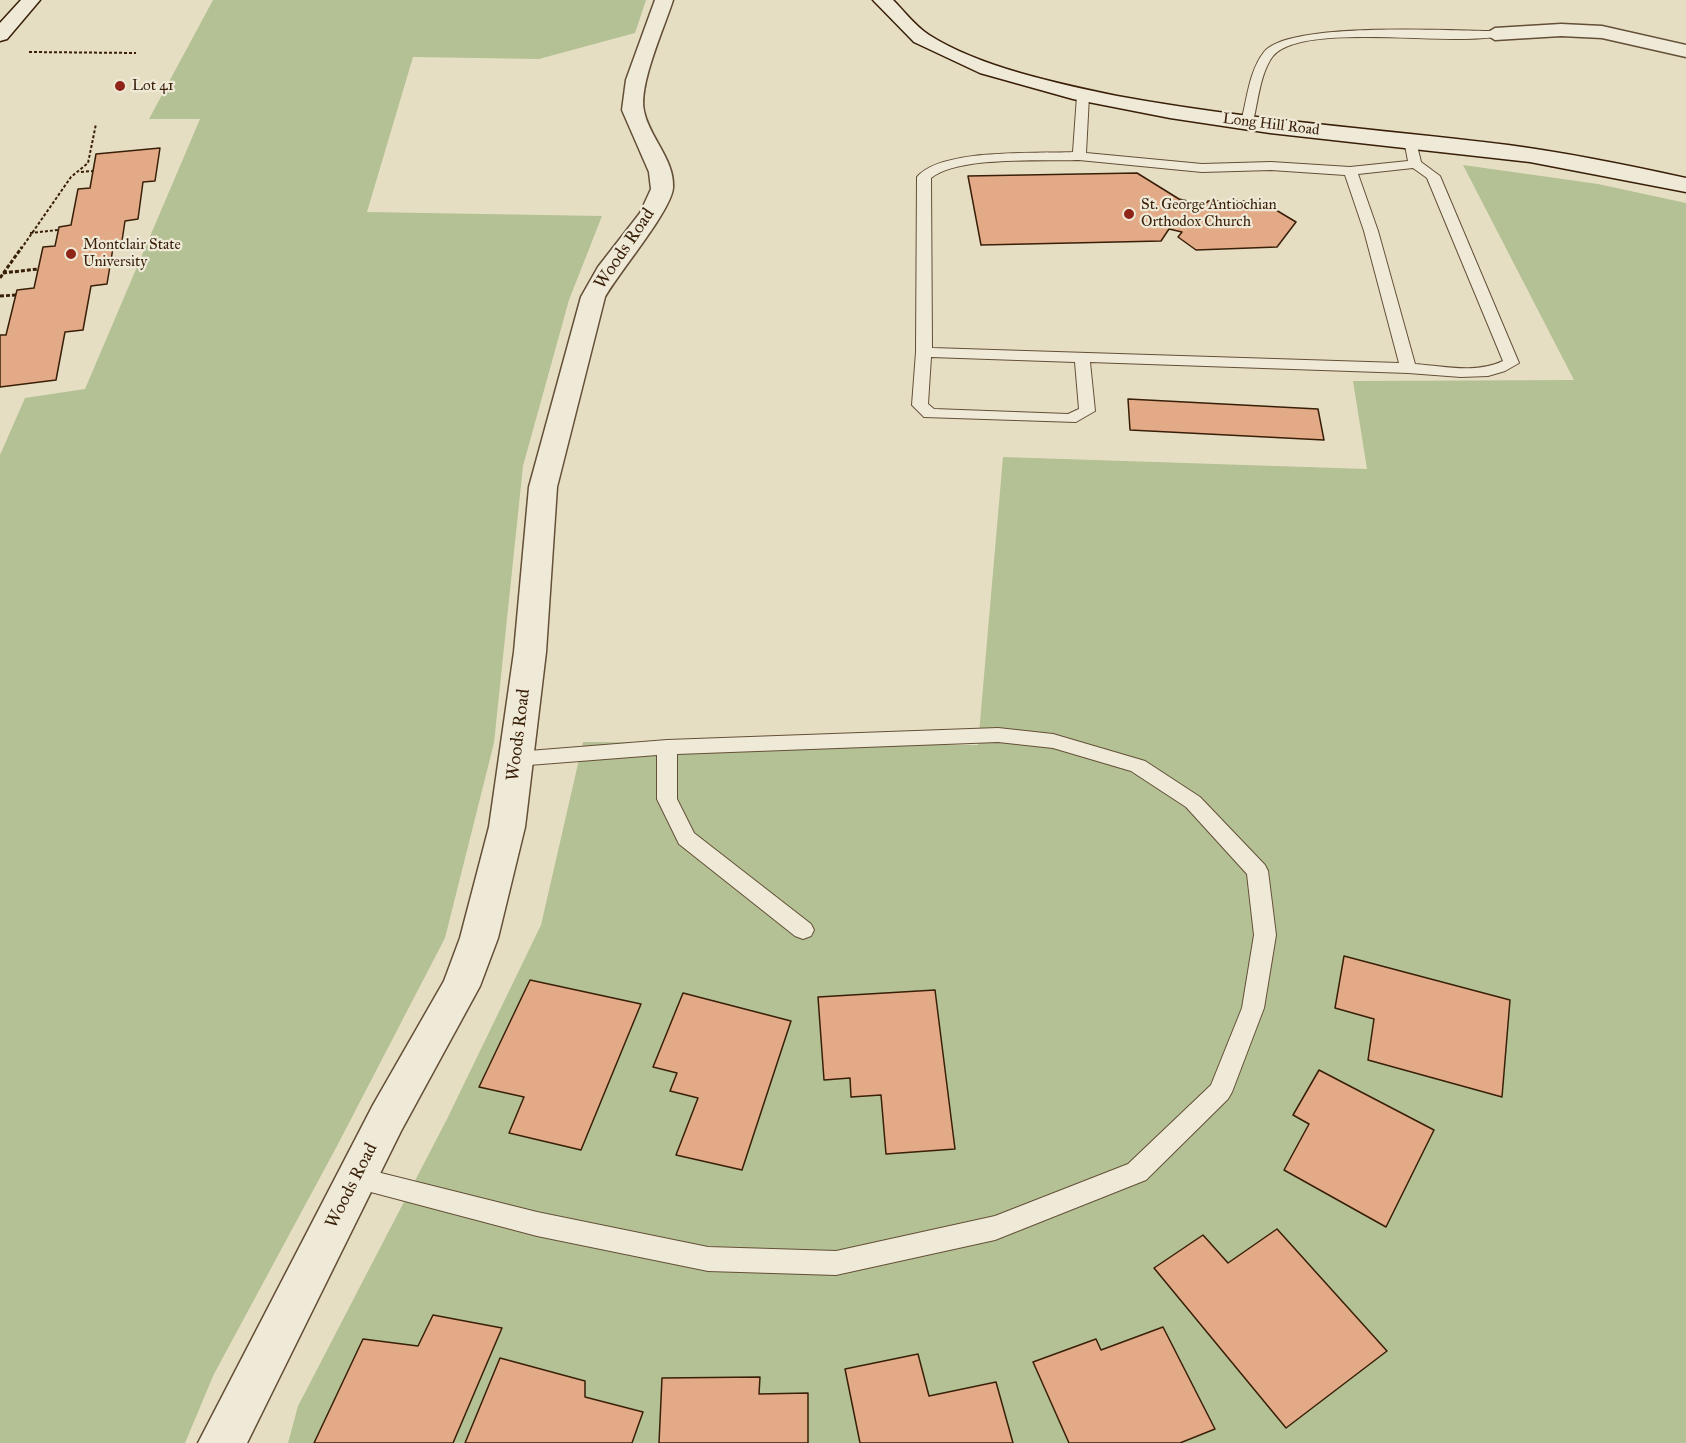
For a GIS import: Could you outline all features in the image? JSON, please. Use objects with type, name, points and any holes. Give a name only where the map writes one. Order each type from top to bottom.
[{"type":"street","points":[[0,35],[31,0]]},
{"type":"street","name":"Woods Road","points":[[222,1443],[357,1178],[465,976],[479,938],[507,828],[530,652],[543,487],[593,297],[607,272],[651,214],[662,189],[660,172],[633,110],[636,80],[664,0]]},
{"type":"street","name":"Long Hill Road","points":[[882,0],[894,19],[931,46],[984,68],[1083,96],[1180,114],[1509,152],[1686,185]]},
{"type":"street","points":[[1495,34],[1561,30],[1602,32],[1686,51]]},
{"type":"lane","points":[[1247,122],[1269,54],[1286,44],[1306,38],[1332,35],[1495,34]]},
{"type":"lane","points":[[1078,156],[1083,96]]},
{"type":"lane","points":[[1410,140],[1415,164]]},
{"type":"lane","points":[[924,352],[1461,371],[1498,370],[1511,363],[1466,250],[1432,176],[1415,164],[1350,171],[1271,166],[1202,168],[1078,156],[959,160],[935,168],[924,177],[924,352],[920,405],[930,414],[1070,418],[1087,411],[1082,358]]},
{"type":"lane","points":[[1350,171],[1371,231],[1408,368]]},
{"type":"lane","points":[[357,1178],[537,1224],[708,1259],[836,1263],[995,1228],[1137,1172],[1220,1092],[1255,998],[1265,935],[1257,871],[1193,802],[1138,766],[1053,741],[998,735],[667,747],[516,759]]},
{"type":"lane","points":[[667,747],[667,799],[686,838],[803,930]]},
{"type":"path","points":[[27,52],[136,53]]},
{"type":"path","points":[[1,275],[71,177],[80,172],[88,163],[96,124]]},
{"type":"path","points":[[80,172],[93,171]]},
{"type":"path","points":[[30,233],[58,230]]},
{"type":"path","points":[[1,275],[38,269]]},
{"type":"path","points":[[0,296],[15,295]]},
{"type":"green space","points":[[213,0],[646,0],[635,33],[539,59],[413,57],[367,212],[602,216],[569,300],[523,466],[494,743],[445,938],[337,1146],[214,1374],[185,1443],[0,1443],[0,455],[25,398],[85,389],[200,119],[149,119]]},
{"type":"green space","points":[[1463,165],[1598,184],[1686,203],[1686,1443],[288,1443],[298,1406],[447,1119],[541,925],[583,742],[978,745],[1003,457],[1367,469],[1353,381],[1574,380]]},
{"type":"building","points":[[160,148],[155,181],[143,182],[138,219],[125,221],[122,241],[114,242],[107,284],[91,286],[83,330],[65,332],[56,380],[0,387],[0,335],[6,335],[17,290],[34,288],[43,247],[55,246],[59,227],[71,225],[78,189],[90,188],[96,154]]},
{"type":"building","name":"St. George Antiochian Orthodox Church","points":[[1137,173],[1179,199],[1205,205],[1208,201],[1261,201],[1296,222],[1277,247],[1196,250],[1178,237],[1182,232],[1169,229],[1161,241],[981,245],[968,176]]},
{"type":"building","points":[[1128,399],[1318,409],[1324,440],[1130,430]]},
{"type":"building","points":[[1344,956],[1510,1000],[1502,1097],[1368,1060],[1374,1019],[1335,1008]]},
{"type":"building","points":[[530,980],[641,1004],[581,1150],[509,1133],[524,1097],[479,1087]]},
{"type":"building","points":[[935,990],[955,1149],[886,1154],[881,1095],[851,1097],[850,1078],[824,1080],[818,997]]},
{"type":"building","points":[[683,993],[791,1021],[742,1170],[676,1155],[698,1098],[670,1091],[677,1073],[653,1067]]},
{"type":"building","points":[[1319,1070],[1434,1130],[1386,1227],[1284,1170],[1309,1124],[1293,1115]]},
{"type":"building","points":[[1277,1229],[1387,1351],[1286,1428],[1154,1268],[1203,1235],[1228,1263]]},
{"type":"building","points":[[433,1315],[502,1328],[453,1443],[314,1443],[363,1339],[418,1346]]},
{"type":"building","points":[[1163,1327],[1215,1429],[1180,1443],[1069,1443],[1033,1362],[1096,1339],[1101,1350]]},
{"type":"building","points":[[918,1354],[929,1396],[996,1382],[1013,1443],[860,1443],[845,1369]]},
{"type":"building","points":[[500,1358],[585,1381],[585,1397],[643,1412],[632,1443],[465,1443]]},
{"type":"building","points":[[760,1377],[759,1394],[808,1393],[808,1443],[659,1443],[662,1378]]},
{"type":"place","name":"Lot 41","points":[[120,86]]},
{"type":"place","name":"St. George Antiochian Orthodox Church","points":[[1129,214]]},
{"type":"place","name":"Montclair State University","points":[[71,254]]}]
